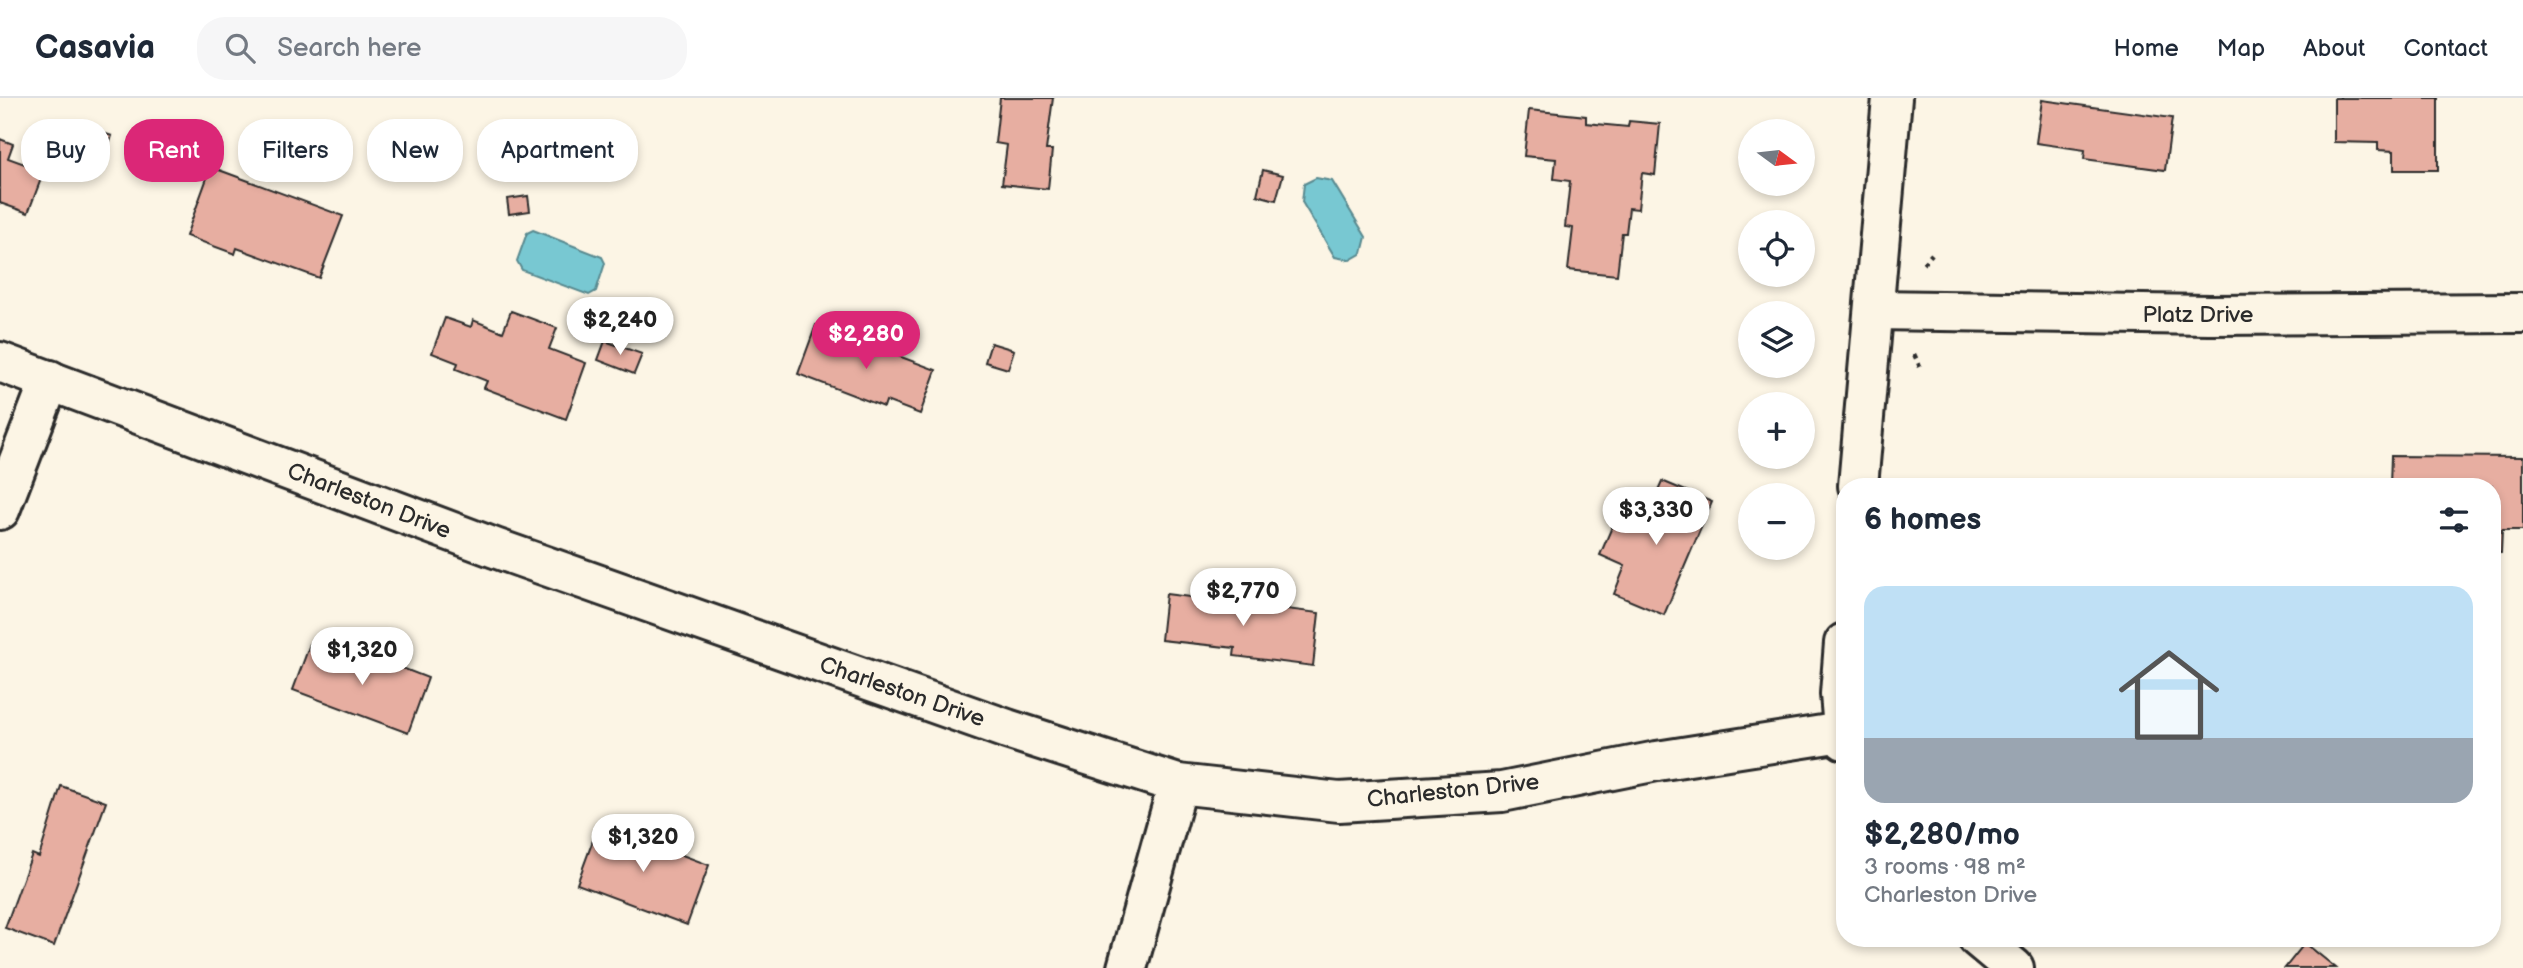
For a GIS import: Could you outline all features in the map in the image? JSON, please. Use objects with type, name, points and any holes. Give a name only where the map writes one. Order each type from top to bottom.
[{"type":"street","points":[[1859,478],[1892,98]]},
{"type":"street","name":"Platz Drive","points":[[1874,310],[2210,315],[2523,313]]},
{"type":"street","name":"Charleston Drive","points":[[0,362],[495,548],[1007,729],[1178,784],[1339,802],[1502,792],[1657,761],[1836,737]]},
{"type":"street","points":[[0,510],[50,380]]},
{"type":"street","points":[[1127,968],[1178,784]]},
{"type":"street","points":[[1989,947],[2014,968]]},
{"type":"path","points":[[1923,264],[1932,254]]},
{"type":"path","points":[[1914,354],[1920,367]]},
{"type":"water","points":[[1316,178],[1332,181],[1366,237],[1362,253],[1350,260],[1335,257],[1302,202],[1304,184]]},
{"type":"water","points":[[533,230],[602,257],[605,263],[596,291],[589,295],[522,270],[517,261],[527,233]]},
{"type":"building","points":[[1000,98],[1053,98],[1046,150],[1052,150],[1048,189],[1002,184],[1007,145],[995,143]]},
{"type":"building","points":[[2334,98],[2438,98],[2438,170],[2394,170],[2394,151],[2378,150],[2378,143],[2334,142]]},
{"type":"building","points":[[2042,100],[2172,118],[2165,170],[2084,159],[2085,150],[2036,143]]},
{"type":"building","points":[[1529,110],[1586,116],[1586,123],[1628,127],[1629,121],[1660,124],[1655,175],[1642,173],[1638,209],[1629,208],[1626,233],[1622,233],[1617,275],[1568,270],[1573,228],[1565,227],[1570,181],[1554,179],[1556,159],[1524,156]]},
{"type":"building","points":[[0,139],[13,144],[8,158],[21,163],[21,182],[40,182],[28,213],[0,203]]},
{"type":"building","points":[[1263,170],[1283,175],[1276,200],[1257,195]]},
{"type":"building","points":[[224,172],[238,177],[238,182],[251,182],[343,216],[319,278],[237,248],[235,254],[186,236],[206,182],[224,182]]},
{"type":"building","points":[[528,196],[530,211],[509,214],[507,199]]},
{"type":"building","points":[[511,311],[557,328],[549,349],[586,363],[566,419],[484,388],[487,381],[456,369],[458,363],[432,353],[445,318],[471,327],[473,320],[503,332]]},
{"type":"building","points":[[816,325],[936,370],[920,414],[886,401],[884,407],[798,374]]},
{"type":"building","points":[[605,341],[642,354],[634,374],[598,360]]},
{"type":"building","points":[[991,343],[1014,350],[1008,369],[985,362]]},
{"type":"building","points":[[2391,456],[2523,457],[2523,530],[2502,530],[2501,553],[2501,478],[2390,478]]},
{"type":"building","points":[[1662,481],[1712,502],[1664,615],[1614,594],[1625,566],[1600,555],[1617,515],[1642,526]]},
{"type":"building","points":[[1166,594],[1237,603],[1238,598],[1271,602],[1270,607],[1319,613],[1313,666],[1234,656],[1235,648],[1161,640]]},
{"type":"building","points":[[310,644],[384,671],[387,662],[428,678],[408,733],[293,690]]},
{"type":"building","points":[[61,786],[106,802],[54,946],[5,928],[32,854],[39,857]]},
{"type":"building","points":[[599,824],[709,865],[687,925],[577,884]]},
{"type":"building","points":[[2302,947],[2310,947],[2336,968],[2285,968]]}]
